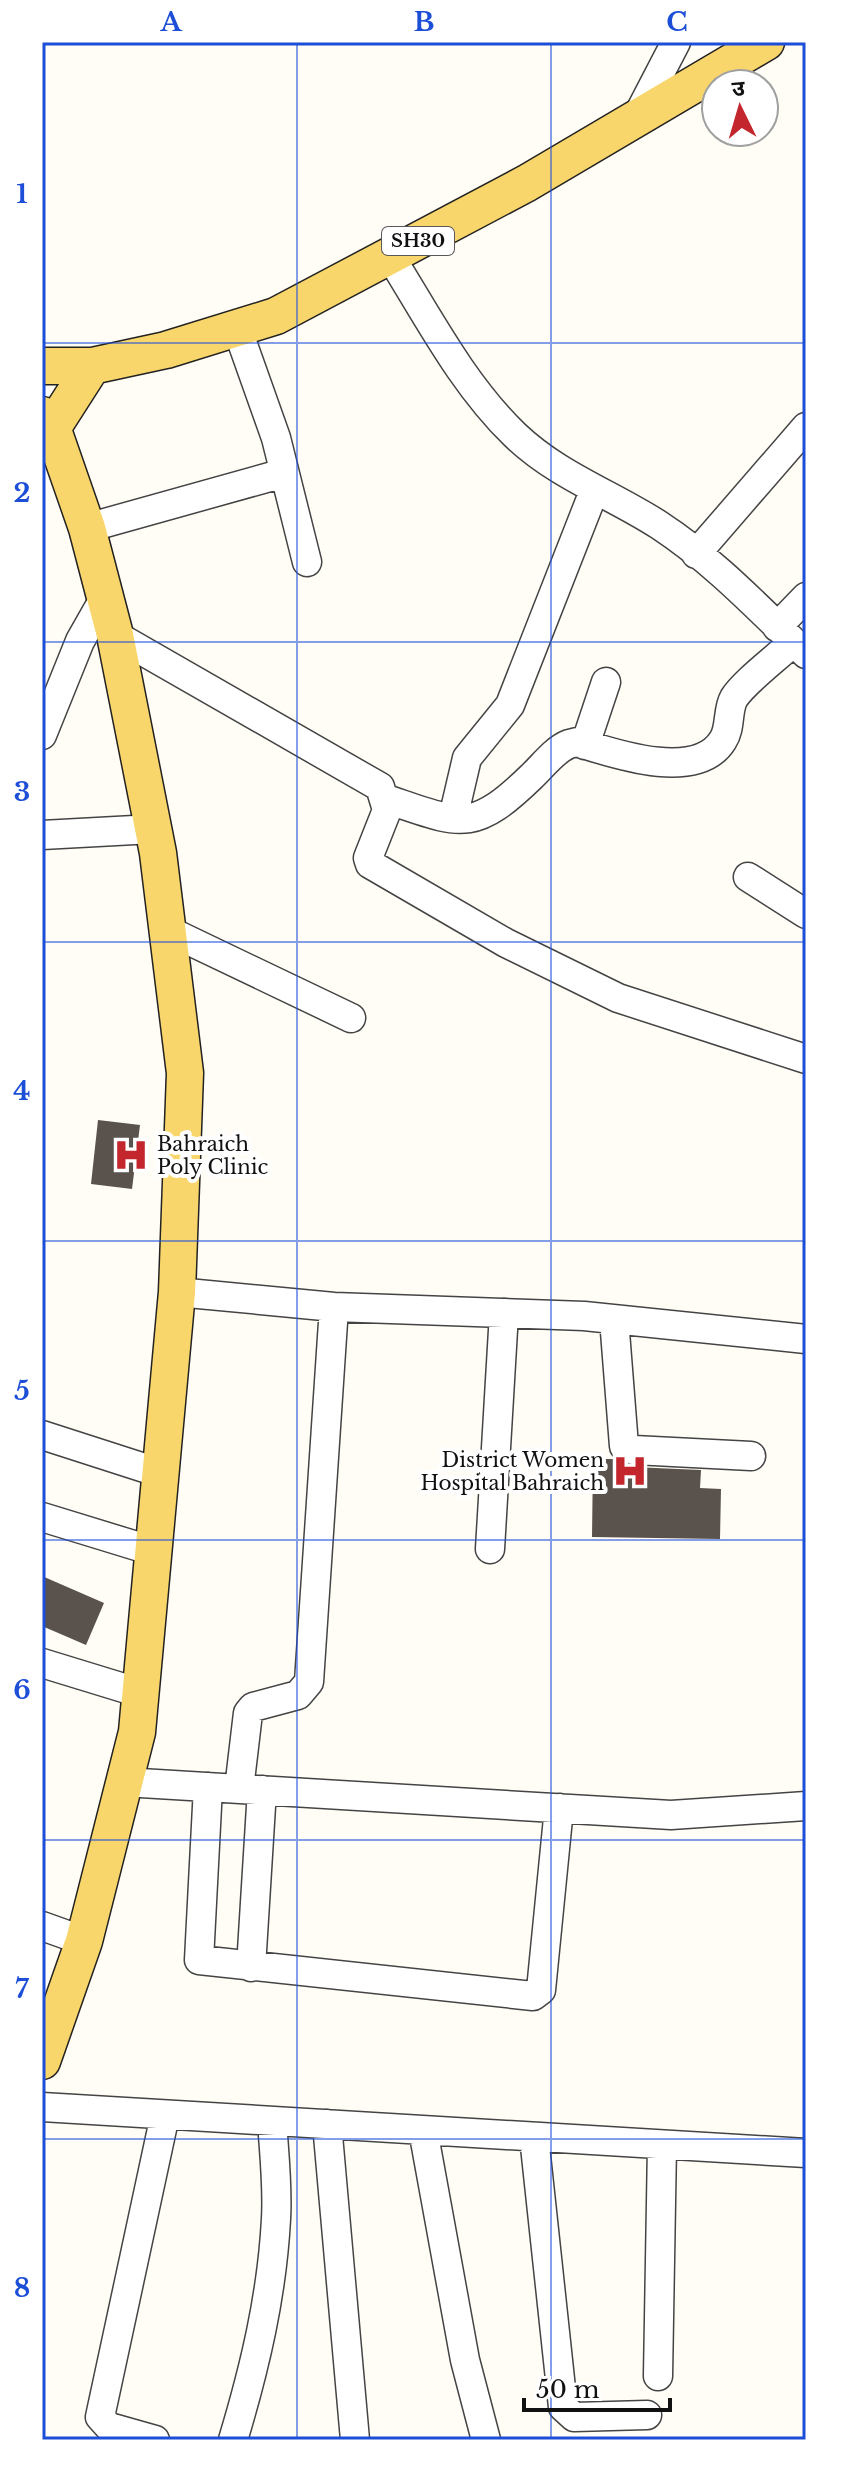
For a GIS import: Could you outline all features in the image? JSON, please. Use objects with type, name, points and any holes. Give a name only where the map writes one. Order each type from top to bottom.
[{"type":"main road","name":"SH30","points":[[42,366],[92,366],[166,350],[276,316],[527,183],[758,44]]},
{"type":"main road","points":[[42,2061],[84,1941],[137,1732],[177,1292],[185,1073],[153,829],[115,635],[87,528],[47,422],[92,366]]},
{"type":"street","points":[[636,119],[676,42]]},
{"type":"street","points":[[390,256],[478,395],[547,464],[659,525],[696,554],[792,641]]},
{"type":"street","points":[[237,328],[272,426],[307,562]]},
{"type":"street","points":[[696,554],[806,427]]},
{"type":"street","points":[[87,528],[284,473]]},
{"type":"street","points":[[453,818],[467,758],[510,705],[594,491]]},
{"type":"street","points":[[42,735],[80,641],[105,597]]},
{"type":"street","points":[[386,799],[453,818],[486,815],[500,807],[563,747],[577,742],[648,763],[697,758],[709,753],[725,737],[734,698],[792,641],[806,597]]},
{"type":"street","points":[[115,635],[380,787],[387,810],[368,858],[370,864],[506,943],[618,998],[806,1059]]},
{"type":"street","points":[[585,745],[606,682]]},
{"type":"street","points":[[42,835],[153,829]]},
{"type":"street","points":[[748,877],[806,914]]},
{"type":"street","points":[[167,930],[351,1018]]},
{"type":"street","points":[[177,1292],[334,1307],[614,1319],[806,1339]]},
{"type":"street","points":[[251,1967],[248,1713],[253,1707],[298,1695],[309,1682],[334,1307]]},
{"type":"street","points":[[490,1549],[504,1313]]},
{"type":"street","points":[[614,1319],[624,1446],[634,1450],[751,1456]]},
{"type":"street","points":[[42,1435],[160,1473]]},
{"type":"street","points":[[42,1517],[153,1551]]},
{"type":"street","points":[[42,1663],[140,1693]]},
{"type":"street","points":[[124,1782],[671,1815],[806,1806]]},
{"type":"street","points":[[208,1787],[196,1957],[203,1962],[538,1994],[559,1808]]},
{"type":"street","points":[[42,1926],[84,1941]]},
{"type":"street","points":[[42,2107],[806,2153]]},
{"type":"street","points":[[155,2440],[109,2427],[100,2417],[165,2115]]},
{"type":"street","points":[[233,2440],[263,2327],[273,2264],[276,2215],[272,2121]]},
{"type":"street","points":[[327,2124],[355,2440]]},
{"type":"street","points":[[423,2130],[465,2360],[486,2440]]},
{"type":"street","points":[[534,2137],[563,2407],[574,2417],[647,2415]]},
{"type":"street","points":[[658,2376],[662,2145]]},
{"type":"building","points":[[98,1120],[140,1125],[132,1189],[91,1184]]},
{"type":"building","points":[[593,1459],[614,1459],[633,1467],[701,1470],[700,1488],[721,1489],[720,1539],[592,1537]]},
{"type":"building","points":[[42,1576],[104,1603],[86,1645],[42,1626]]},
{"type":"place","name":"Bahraich Poly Clinic","points":[[131,1155]]},
{"type":"place","name":"District Women Hospital Bahraich","points":[[630,1471]]}]
